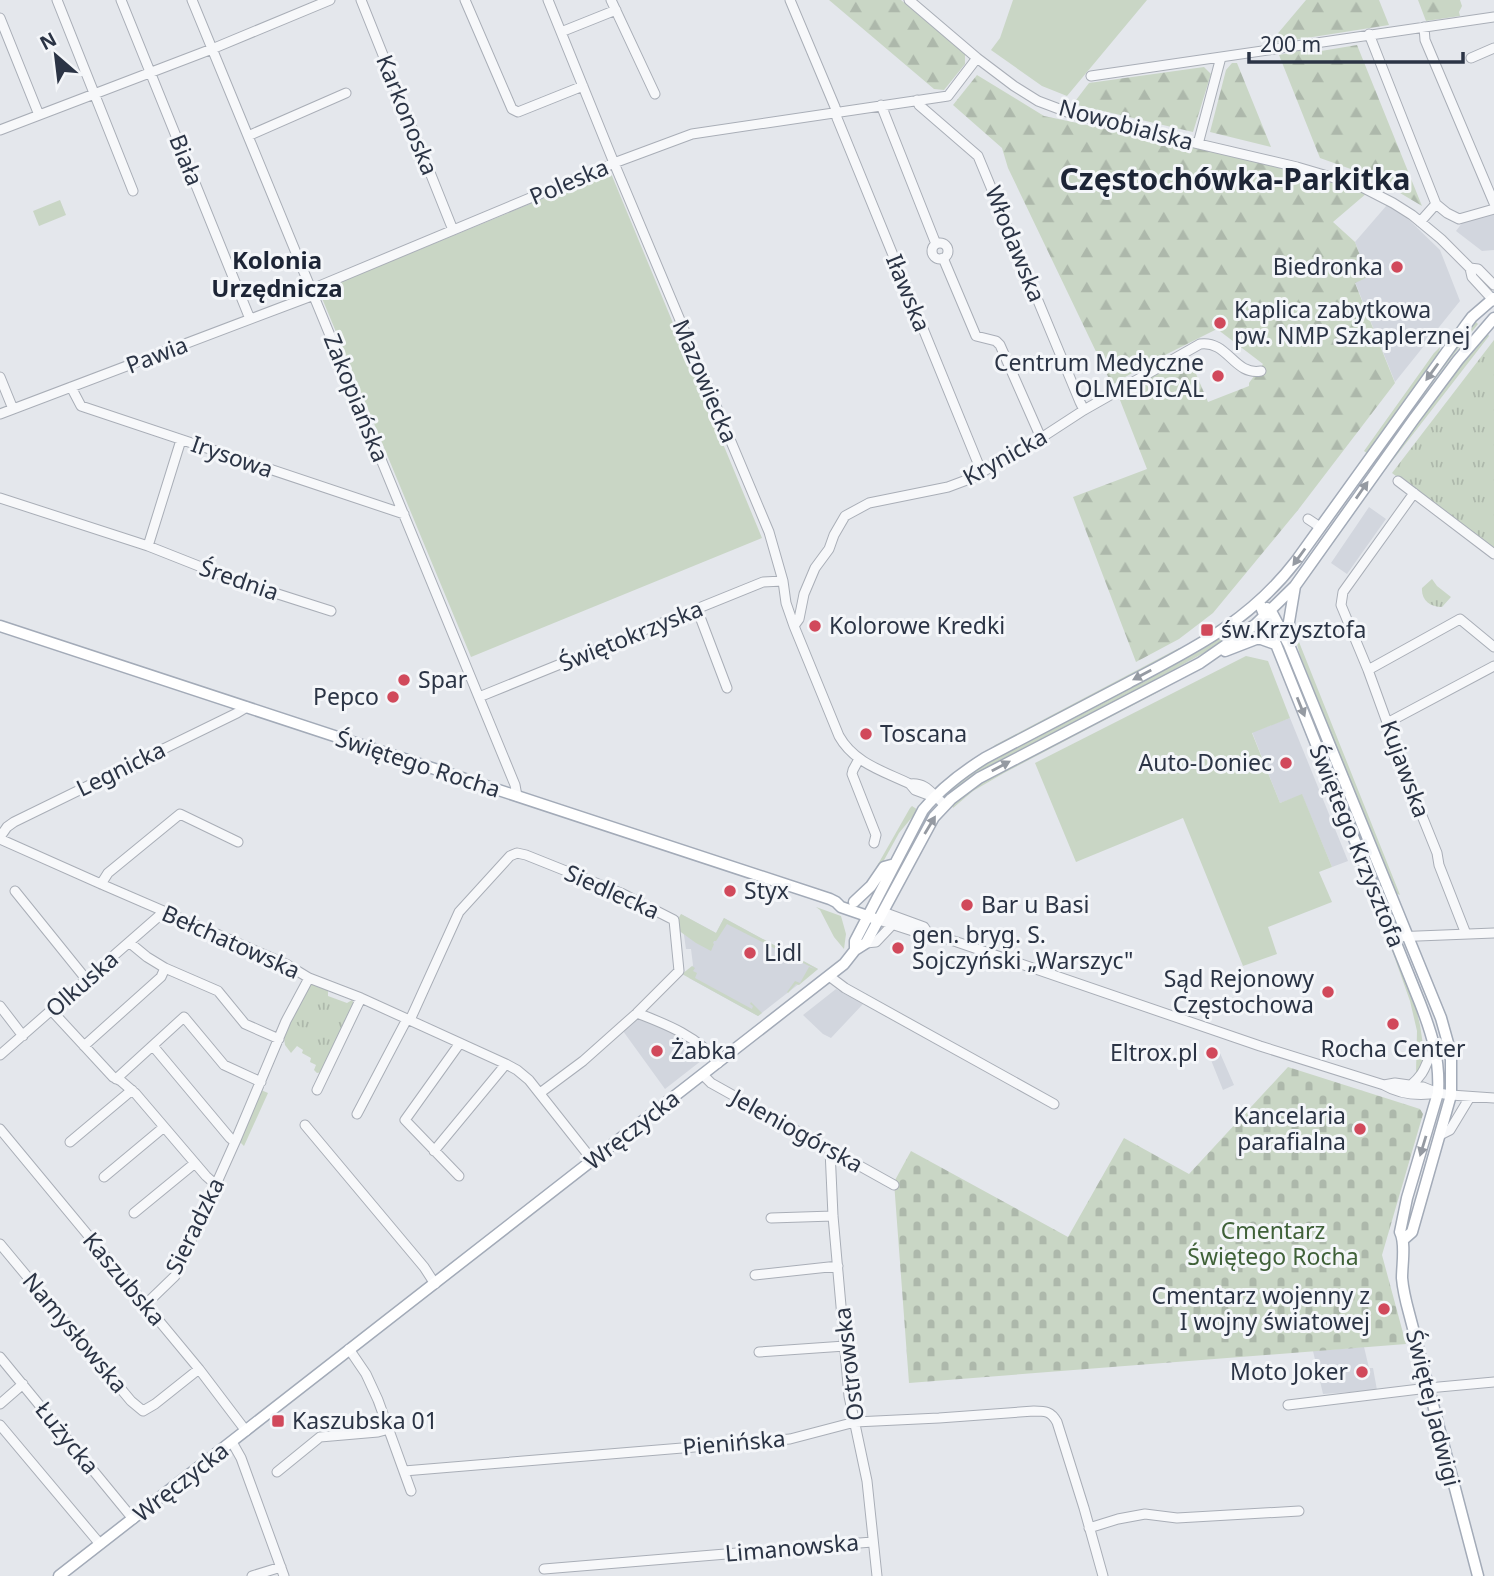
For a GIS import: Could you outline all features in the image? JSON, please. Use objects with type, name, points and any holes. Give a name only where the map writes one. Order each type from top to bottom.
[{"type":"main road","points":[[876,914],[895,864],[923,810],[959,775],[985,758],[1203,643],[1259,602],[1287,573],[1472,317],[1494,299]]},
{"type":"main road","points":[[876,914],[934,817],[968,785],[1207,658],[1268,614],[1295,586],[1407,428],[1494,318]]},
{"type":"main road","points":[[1289,645],[1289,622],[1295,586]]},
{"type":"main road","name":"Świętego Krzysztofa","points":[[1259,602],[1289,645],[1441,1018],[1451,1060],[1451,1095]]},
{"type":"main road","name":"Świętego Krzysztofa","points":[[1268,614],[1275,644],[1429,1025],[1436,1048],[1438,1093]]},
{"type":"main road","name":"Świętego Rocha","points":[[0,626],[836,901],[845,899],[876,914]]},
{"type":"main road","points":[[1207,658],[1256,639],[1275,644]]},
{"type":"main road","points":[[854,902],[872,886],[884,867],[895,864]]},
{"type":"main road","name":"Świętego Rocha","points":[[836,901],[841,907],[876,914]]},
{"type":"main road","name":"Wręczycka","points":[[59,1576],[844,964],[855,950],[866,943],[876,914]]},
{"type":"main road","name":"Wręczycka","points":[[855,950],[855,941],[876,914]]},
{"type":"main road","name":"Świętej Jadwigi","points":[[1438,1093],[1402,1218],[1400,1231],[1404,1239],[1404,1290],[1478,1576]]},
{"type":"main road","name":"Świętej Jadwigi","points":[[1404,1239],[1412,1232],[1451,1095]]},
{"type":"street","points":[[57,0],[133,191]]},
{"type":"street","name":"Biała","points":[[121,0],[250,319]]},
{"type":"street","name":"Zakopiańska","points":[[192,0],[515,785],[517,796]]},
{"type":"street","points":[[0,130],[212,49],[314,3],[330,0]]},
{"type":"street","name":"Karkonoska","points":[[362,0],[453,230]]},
{"type":"street","points":[[465,0],[512,109],[518,112],[583,86]]},
{"type":"street","name":"Mazowiecka","points":[[548,0],[769,532],[783,581],[786,603],[839,736],[859,759],[945,805]]},
{"type":"street","points":[[611,0],[655,94]]},
{"type":"street","points":[[790,0],[836,111]]},
{"type":"street","name":"Nowobialska","points":[[909,0],[977,58],[1030,96],[1062,110],[1328,175],[1358,185],[1393,203],[1420,222],[1455,252],[1470,268],[1472,277],[1494,299]]},
{"type":"street","points":[[561,32],[616,10]]},
{"type":"street","points":[[1091,76],[1494,16]]},
{"type":"street","points":[[0,18],[39,115]]},
{"type":"street","points":[[1423,27],[1425,40],[1494,203]]},
{"type":"street","points":[[1369,34],[1436,204],[1459,219],[1494,209]]},
{"type":"street","points":[[1471,58],[1494,48]]},
{"type":"street","points":[[1198,144],[1221,57]]},
{"type":"street","name":"Poleska","points":[[313,292],[453,230],[614,163],[692,134],[948,96],[977,58]]},
{"type":"street","points":[[248,136],[346,93]]},
{"type":"street","name":"Włodawska","points":[[917,100],[919,106],[978,156],[1084,410]]},
{"type":"street","points":[[881,105],[936,244],[932,254],[943,258],[976,336],[996,341],[1000,345],[1041,438]]},
{"type":"street","name":"Iławska","points":[[836,111],[982,473]]},
{"type":"street","points":[[1420,222],[1436,204]]},
{"type":"street","name":"Nowobialska","points":[[1470,268],[1490,276],[1494,285]]},
{"type":"street","name":"Pawia","points":[[0,414],[250,319],[313,292]]},
{"type":"street","name":"Krynicka","points":[[794,626],[799,619],[804,594],[814,568],[829,549],[845,516],[869,503],[948,487],[982,473],[1084,410],[1204,343],[1215,345],[1245,369],[1261,371]]},
{"type":"street","points":[[0,377],[13,410]]},
{"type":"street","name":"Irysowa","points":[[71,387],[81,406],[404,514]]},
{"type":"street","points":[[148,546],[181,440]]},
{"type":"street","points":[[1398,481],[1494,555]]},
{"type":"street","name":"Kujawska","points":[[1414,493],[1343,592],[1341,605],[1368,670],[1466,934]]},
{"type":"street","name":"Średnia","points":[[0,498],[148,546],[234,580],[331,611]]},
{"type":"street","points":[[1308,519],[1320,527]]},
{"type":"street","name":"Świętokrzyska","points":[[479,697],[763,582],[783,581]]},
{"type":"street","points":[[697,609],[727,688]]},
{"type":"street","points":[[1368,670],[1460,619],[1494,647]]},
{"type":"street","points":[[1387,723],[1494,666]]},
{"type":"street","name":"Legnicka","points":[[0,838],[14,822],[247,707]]},
{"type":"street","points":[[859,759],[852,774],[876,835],[874,843]]},
{"type":"street","points":[[101,884],[108,873],[180,814],[237,842]]},
{"type":"street","name":"Bełchatowska","points":[[0,838],[506,1064],[523,1074],[593,1161]]},
{"type":"street","name":"Siedlecka","points":[[408,1019],[461,907],[510,856],[517,853],[621,893],[674,920],[679,971],[583,1061],[540,1093]]},
{"type":"street","points":[[15,891],[86,979]]},
{"type":"street","name":"Olkuska","points":[[0,1055],[130,943],[162,911]]},
{"type":"street","name":"Świętego Rocha","points":[[876,914],[892,924],[922,934],[928,933],[1393,1090],[1416,1095],[1438,1093]]},
{"type":"street","name":"Świętego Rocha","points":[[876,914],[924,927],[928,933]]},
{"type":"street","points":[[866,943],[876,942],[892,924]]},
{"type":"street","points":[[1393,936],[1494,933]]},
{"type":"street","points":[[130,943],[165,968],[218,991],[247,1026],[279,1039]]},
{"type":"street","points":[[84,1046],[161,977],[165,968]]},
{"type":"street","points":[[829,976],[845,988],[1054,1104]]},
{"type":"street","name":"Sieradzka","points":[[145,1304],[174,1276],[286,1021],[309,978]]},
{"type":"street","points":[[317,1090],[362,998]]},
{"type":"street","points":[[0,1006],[23,1036]]},
{"type":"street","points":[[52,1011],[113,1077],[132,1090],[216,1185]]},
{"type":"street","points":[[637,1013],[670,1026],[705,1048],[718,1063]]},
{"type":"street","points":[[116,1079],[184,1017],[224,1065],[261,1082]]},
{"type":"street","points":[[357,1114],[408,1019]]},
{"type":"street","points":[[458,1176],[405,1120],[460,1043]]},
{"type":"street","points":[[153,1046],[235,1142]]},
{"type":"street","points":[[1411,1085],[1420,1077],[1428,1058],[1436,1048]]},
{"type":"street","points":[[435,1151],[506,1064]]},
{"type":"street","name":"Jeleniogórska","points":[[703,1075],[706,1080],[894,1185]]},
{"type":"street","name":"Świętego Rocha","points":[[1384,1085],[1395,1083],[1451,1095],[1494,1098]]},
{"type":"street","points":[[69,1142],[132,1090]]},
{"type":"street","points":[[1440,1136],[1450,1130],[1470,1097]]},
{"type":"street","points":[[305,1125],[424,1267],[435,1284]]},
{"type":"street","points":[[104,1177],[164,1127]]},
{"type":"street","name":"Kaszubska","points":[[0,1129],[199,1369],[246,1431]]},
{"type":"street","name":"Ostrowska","points":[[830,1150],[849,1396],[867,1481],[877,1576]]},
{"type":"street","name":"Sieradzka","points":[[134,1213],[195,1163]]},
{"type":"street","points":[[771,1218],[834,1216]]},
{"type":"street","name":"Namysłowska","points":[[0,1244],[131,1401],[143,1411],[199,1369]]},
{"type":"street","points":[[755,1275],[838,1266]]},
{"type":"street","points":[[759,1352],[845,1346]]},
{"type":"street","points":[[349,1349],[366,1374],[411,1491]]},
{"type":"street","name":"Łużycka","points":[[0,1357],[132,1519]]},
{"type":"street","points":[[1288,1405],[1494,1382]]},
{"type":"street","points":[[0,1404],[23,1384]]},
{"type":"street","name":"Pienińska","points":[[404,1471],[790,1439],[855,1422],[1049,1412],[1057,1422],[1090,1528]]},
{"type":"street","points":[[0,1425],[100,1544]]},
{"type":"street","points":[[277,1472],[320,1437],[388,1429]]},
{"type":"street","points":[[232,1442],[241,1458],[282,1572],[252,1576]]},
{"type":"street","points":[[1103,1576],[1090,1528],[1145,1514],[1177,1518],[1299,1511]]},
{"type":"street","name":"Limanowska","points":[[544,1569],[872,1542]]},
{"type":"shaded area","points":[[1387,205],[1403,214],[1440,250],[1460,301],[1395,382],[1355,282],[1368,276],[1355,242]]},
{"type":"shaded area","points":[[1494,212],[1494,250],[1482,251],[1456,231],[1465,219]]},
{"type":"shaded area","points":[[1369,507],[1386,519],[1347,574],[1331,563]]},
{"type":"shaded area","name":"Auto-Doniec","points":[[1290,718],[1348,861],[1332,867],[1302,795],[1280,803],[1252,732]]},
{"type":"shaded area","points":[[681,914],[716,933],[724,918],[818,969],[758,1016],[689,978],[693,965],[691,949],[686,949]]},
{"type":"shaded area","points":[[836,989],[863,1004],[831,1038],[803,1015]]},
{"type":"shaded area","points":[[639,1016],[668,1028],[706,1057],[665,1089],[623,1031]]},
{"type":"shaded area","points":[[1207,1050],[1220,1053],[1234,1085],[1223,1090]]},
{"type":"shaded area","points":[[1364,1347],[1369,1368],[1373,1368],[1377,1390],[1323,1394],[1313,1351]]},
{"type":"green space","points":[[829,0],[901,0],[965,54],[965,64],[944,90],[934,89]]},
{"type":"green space","points":[[1013,0],[1147,0],[1067,96],[1042,86],[991,50],[1000,38]]},
{"type":"green space","points":[[1306,0],[1379,0],[1389,25],[1269,44]]},
{"type":"green space","points":[[1418,0],[1460,0],[1460,16],[1426,21]]},
{"type":"green space","points":[[1357,45],[1422,206],[1373,177],[1320,158],[1279,55],[1313,48],[1315,52]]},
{"type":"green space","points":[[1232,63],[1237,63],[1271,147],[1210,132],[1226,70]]},
{"type":"green space","points":[[1204,67],[1211,74],[1193,132],[1073,104],[1089,83]]},
{"type":"green space","points":[[977,75],[1044,116],[1345,179],[1367,193],[1333,222],[1355,242],[1368,277],[1355,283],[1395,383],[1298,510],[1213,613],[1179,639],[1136,662],[1073,497],[1147,469],[1118,395],[1188,355],[1208,402],[1249,386],[1263,364],[1217,329],[1112,385],[1008,168],[1002,148],[953,105]]},
{"type":"green space","points":[[610,171],[762,538],[471,657],[319,291]]},
{"type":"green space","points":[[60,200],[66,215],[39,226],[33,211]]},
{"type":"green space","points":[[1475,321],[1478,324],[1377,461],[1374,459],[1455,345]]},
{"type":"green space","points":[[1487,332],[1489,336],[1386,469],[1383,467],[1454,372]]},
{"type":"green space","points":[[1494,340],[1494,551],[1392,473]]},
{"type":"green space","points":[[1440,347],[1439,354],[1368,454],[1364,451]]},
{"type":"green space","points":[[1432,579],[1451,597],[1442,607],[1430,604],[1423,596],[1422,588]]},
{"type":"green space","points":[[1242,623],[1245,628],[1227,640],[944,797],[942,795],[980,766],[1185,657]]},
{"type":"green space","points":[[1297,637],[1400,895],[1395,893]]},
{"type":"green space","points":[[1182,648],[989,750],[995,745]]},
{"type":"green space","points":[[1246,656],[1268,661],[1290,718],[1252,733],[1280,803],[1302,794],[1332,867],[1319,872],[1332,902],[1268,927],[1277,954],[1243,966],[1183,818],[1076,862],[1035,763]]},
{"type":"green space","points":[[1166,688],[1004,773],[973,791],[953,808],[952,805],[977,784],[1124,706]]},
{"type":"green space","points":[[912,806],[918,810],[899,833],[872,882],[869,880]]},
{"type":"green space","points":[[816,907],[841,916],[846,934],[844,949],[834,937],[820,910]]},
{"type":"green space","points":[[681,914],[716,933],[724,918],[818,969],[788,993],[795,981],[800,983],[809,967],[815,969],[727,924],[714,941],[711,951],[678,930],[677,921]]},
{"type":"green space","points":[[1388,939],[1414,1000],[1420,1025],[1425,1058],[1420,1073],[1416,1073],[1417,1031],[1410,1001]]},
{"type":"green space","points":[[692,966],[697,973],[695,978],[752,1009],[751,1002],[762,1013],[758,1016],[682,974]]},
{"type":"green space","points":[[313,983],[328,990],[328,996],[347,1003],[352,1000],[355,1005],[322,1072],[317,1073],[314,1070],[316,1065],[310,1062],[311,1058],[297,1046],[291,1053],[284,1038],[306,988]]},
{"type":"green space","points":[[310,989],[351,1007],[327,1056],[298,1035],[301,1027],[295,1024]]},
{"type":"green space","name":"Cmentarz Świętego Rocha","points":[[1288,1067],[1420,1109],[1423,1114],[1382,1255],[1406,1344],[909,1383],[894,1182],[911,1151],[1068,1237],[1124,1138],[1189,1174]]},
{"type":"green space","points":[[261,1090],[268,1093],[244,1146],[239,1141]]},
{"type":"place","name":"Biedronka","points":[[1397,267]]},
{"type":"place","name":"Kaplica zabytkowa pw. NMP Szkaplerznej","points":[[1220,323]]},
{"type":"place","name":"Centrum Medyczne OLMEDICAL","points":[[1218,376]]},
{"type":"place","name":"Kolorowe Kredki","points":[[815,626]]},
{"type":"place","name":"św.Krzysztofa","points":[[1207,630]]},
{"type":"place","name":"Spar","points":[[404,680]]},
{"type":"place","name":"Pepco","points":[[393,697]]},
{"type":"place","name":"Toscana","points":[[866,734]]},
{"type":"place","name":"Auto-Doniec","points":[[1286,763]]},
{"type":"place","name":"Styx","points":[[730,891]]},
{"type":"place","name":"Bar u Basi","points":[[967,905]]},
{"type":"place","name":"gen. bryg. S. Sojczyński „Warszyc\"","points":[[898,948]]},
{"type":"place","name":"Lidl","points":[[750,953]]},
{"type":"place","name":"Sąd Rejonowy Częstochowa","points":[[1328,992]]},
{"type":"place","name":"Rocha Center","points":[[1393,1024]]},
{"type":"place","name":"Żabka","points":[[657,1051]]},
{"type":"place","name":"Eltrox.pl","points":[[1212,1053]]},
{"type":"place","name":"Kancelaria parafialna","points":[[1360,1129]]},
{"type":"place","name":"Cmentarz wojenny z I wojny światowej","points":[[1384,1309]]},
{"type":"place","name":"Moto Joker","points":[[1362,1372]]},
{"type":"place","name":"Kaszubska 01","points":[[278,1421]]},
{"type":"district","name":"Częstochówka-Parkitka","points":[[1235,180]]},
{"type":"district","name":"Kolonia Urzędnicza","points":[[277,275]]}]
